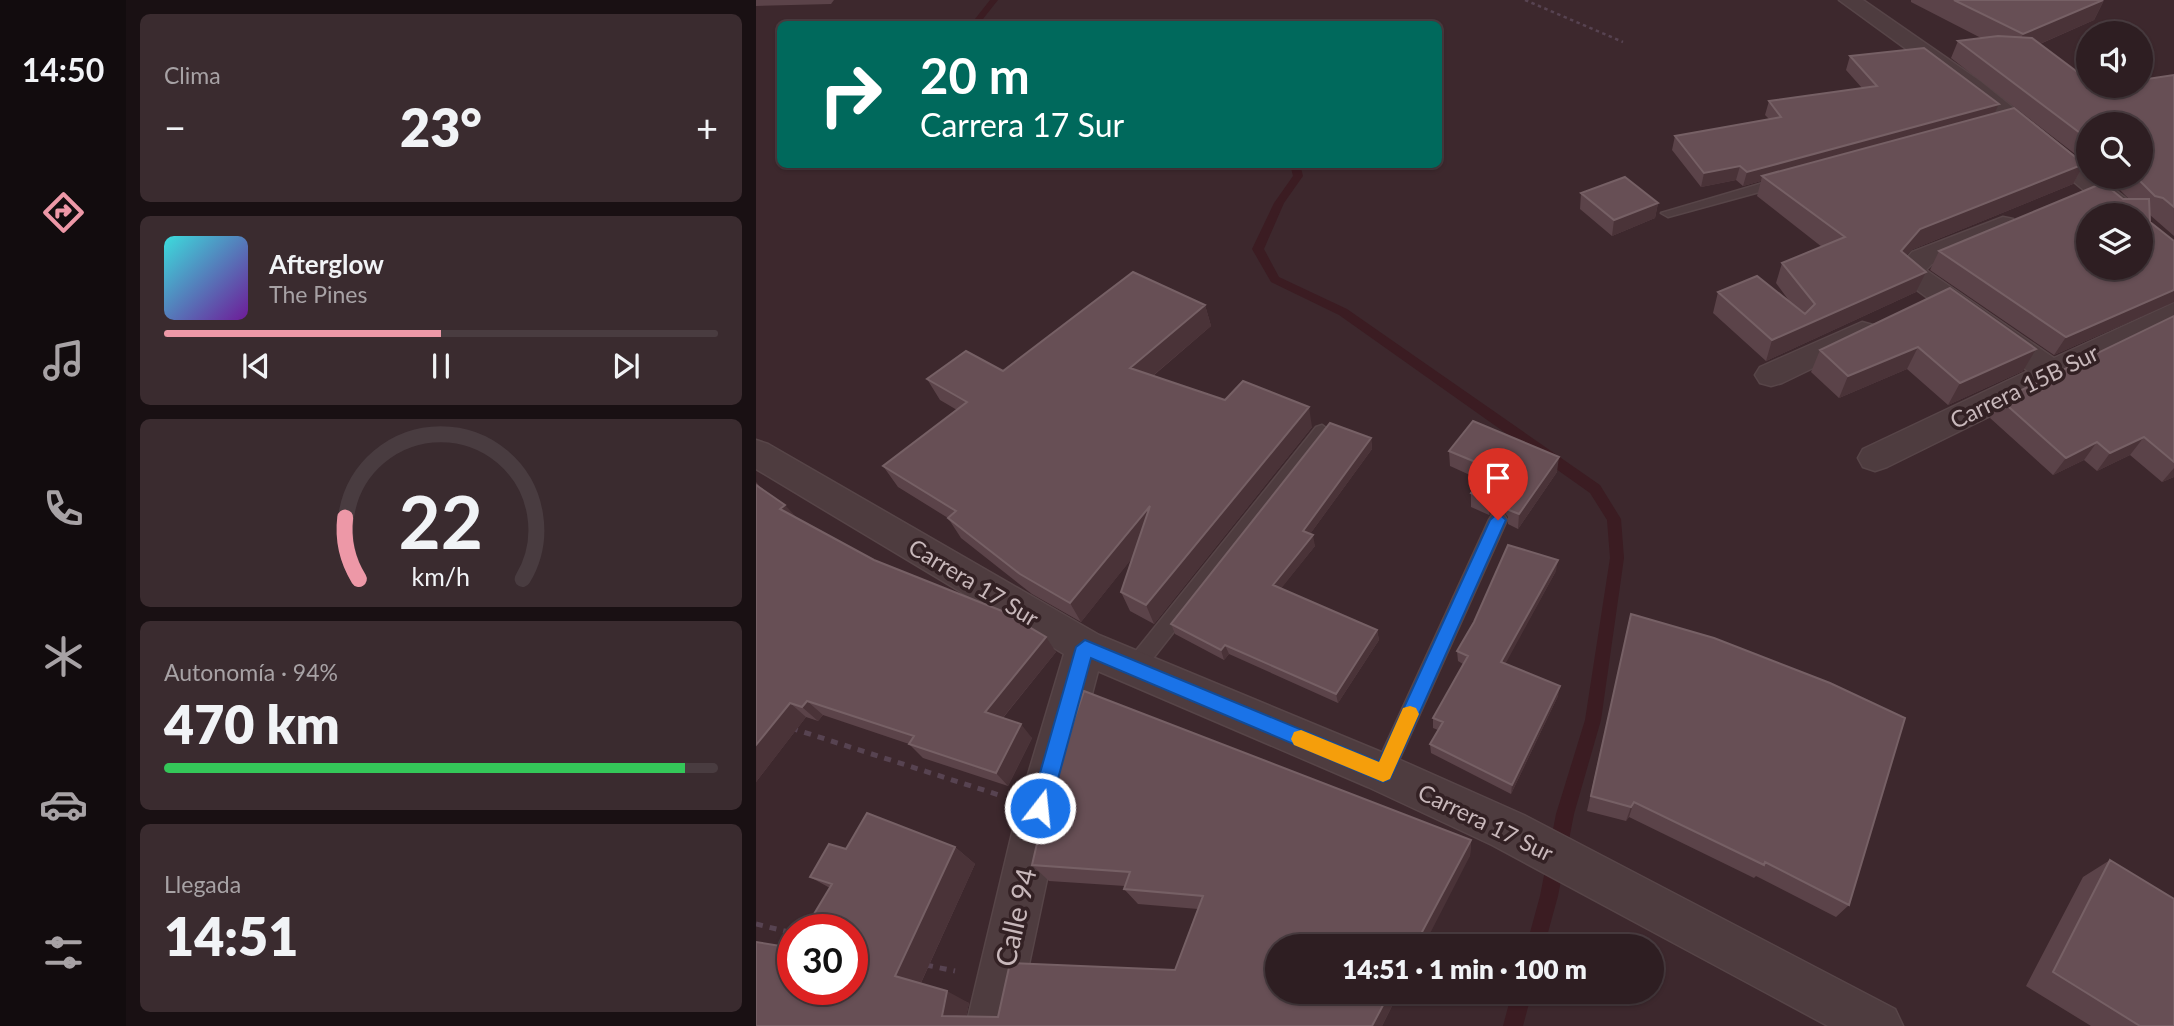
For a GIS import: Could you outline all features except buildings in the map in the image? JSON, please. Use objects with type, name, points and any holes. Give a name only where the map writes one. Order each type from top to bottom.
[{"type":"street","points":[[1849,0],[1922,49],[2084,192],[2104,203]]},
{"type":"street","points":[[1917,307],[1914,276],[1909,271],[1922,258],[2022,217]]},
{"type":"street","points":[[1917,307],[2052,372]]},
{"type":"street","points":[[1771,375],[1917,307]]},
{"type":"street","name":"Carrera 15B Sur","points":[[1875,458],[2174,313]]},
{"type":"street","name":"Carrera 17 Sur","points":[[756,453],[1085,647],[1383,773],[1508,831],[1878,1026]]},
{"type":"street","name":"Calle 94","points":[[991,1026],[1040,808],[1085,647]]},
{"type":"lane","points":[[1668,213],[1787,180]]},
{"type":"lane","points":[[1133,669],[1322,430]]},
{"type":"lane","points":[[1383,773],[1498,520]]},
{"type":"path","points":[[1525,0],[1623,41]]},
{"type":"path","points":[[782,725],[1040,808]]},
{"type":"path","points":[[756,924],[777,929]]},
{"type":"path","points":[[919,963],[1000,982]]},
{"type":"waterway","points":[[977,21],[994,0]]},
{"type":"waterway","points":[[1296,168],[1298,176],[1279,203],[1258,249],[1275,279],[1343,312],[1595,489],[1614,519],[1617,558],[1593,720],[1565,814],[1539,934]]},
{"type":"waterway","points":[[1513,1026],[1519,1004]]},
{"type":"slow traffic","points":[[1301,739],[1383,773],[1410,714]]},
{"type":"route","points":[[1040,808],[1085,647],[1383,773],[1498,520]]}]
